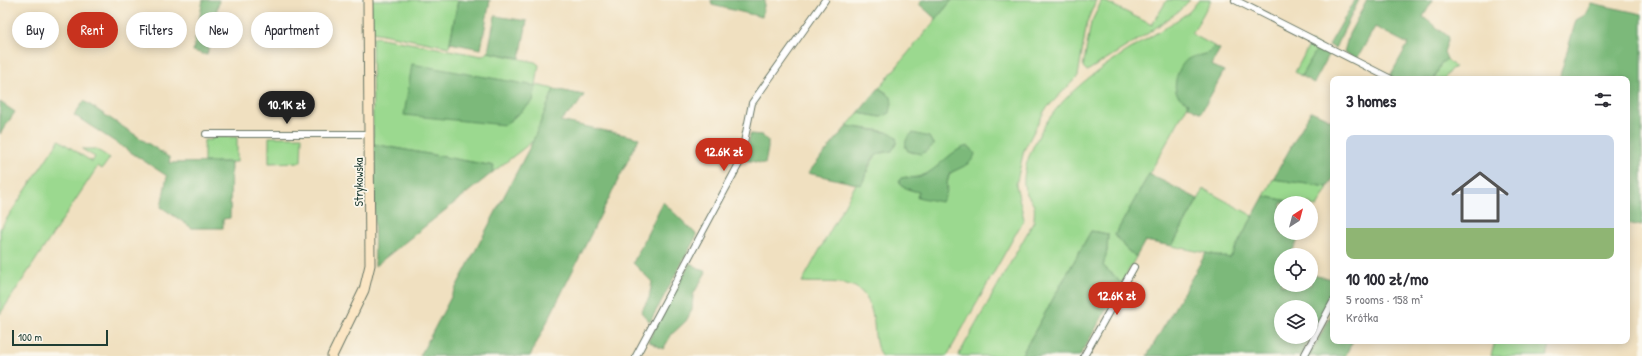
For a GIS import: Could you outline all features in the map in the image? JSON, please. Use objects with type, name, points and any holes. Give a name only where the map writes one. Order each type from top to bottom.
[{"type":"street","name":"Strykowska","points":[[332,356],[364,290],[370,257],[368,0]]},
{"type":"street","points":[[636,356],[740,162],[752,103],[825,0]]},
{"type":"street","points":[[1235,0],[1386,76]]},
{"type":"street","points":[[206,134],[369,134]]},
{"type":"street","points":[[1084,356],[1134,267]]},
{"type":"street","points":[[1304,356],[1330,308]]},
{"type":"green space","points":[[203,0],[219,0],[216,12],[201,12]]},
{"type":"green space","points":[[371,0],[458,0],[449,47],[372,32]]},
{"type":"green space","points":[[458,0],[490,0],[481,49],[450,43]]},
{"type":"green space","points":[[711,0],[765,0],[762,17],[712,5]]},
{"type":"green space","points":[[922,0],[952,0],[936,19],[919,4]]},
{"type":"green space","points":[[952,0],[1096,0],[1087,22],[1078,76],[1045,110],[1024,150],[1016,185],[1024,219],[947,356],[881,356],[876,344],[874,323],[870,307],[865,296],[858,289],[850,285],[840,283],[802,282],[856,184],[861,185],[870,164],[879,153],[889,151],[894,147],[896,137],[884,131],[847,126],[858,113],[881,117],[887,93],[879,88]],"holes":[[[929,137],[933,144],[914,153],[908,151],[905,146]],[[954,152],[964,166],[950,173],[947,183],[948,188],[917,197],[919,192],[907,189],[905,177],[912,178],[926,174],[944,162]]]},
{"type":"green space","points":[[1102,0],[1152,25],[1167,0],[1190,0],[1179,11],[1147,34],[1087,71],[1083,67],[1091,23]]},
{"type":"green space","points":[[1199,0],[1211,0],[1192,34],[1214,46],[1211,52],[1198,56],[1176,81],[1176,92],[1189,103],[1115,235],[1126,249],[1136,257],[1121,284],[1116,277],[1103,266],[1107,251],[1108,234],[1091,231],[1021,356],[958,356],[1034,221],[1034,206],[1024,185],[1025,171],[1033,148],[1048,120],[1082,83],[1124,53],[1189,12]]},
{"type":"green space","points":[[1355,0],[1359,0],[1335,48],[1329,45]]},
{"type":"green space","points":[[1367,0],[1433,0],[1423,17],[1449,37],[1444,52],[1447,59],[1441,63],[1435,76],[1390,76],[1408,44],[1375,27],[1357,59],[1344,52],[1349,34]]},
{"type":"green space","points":[[1591,3],[1642,14],[1642,226],[1630,224],[1630,76],[1560,76],[1576,20],[1585,15]]},
{"type":"green space","points":[[495,16],[527,21],[520,58],[488,52]]},
{"type":"green space","points":[[376,37],[482,56],[488,52],[535,62],[539,65],[536,85],[554,89],[533,141],[492,173],[494,166],[373,144],[372,38]],"holes":[[[484,77],[536,86],[533,101],[505,125]]]},
{"type":"green space","points":[[195,41],[195,48],[209,48],[207,55],[193,51]]},
{"type":"green space","points":[[1311,42],[1319,46],[1301,76],[1295,72]]},
{"type":"green space","points":[[1214,46],[1220,49],[1211,65],[1224,71],[1201,113],[1188,106],[1189,103],[1182,100],[1178,96],[1175,85],[1179,70],[1188,59],[1206,54],[1212,50]]},
{"type":"green space","points":[[1319,46],[1328,51],[1329,55],[1314,83],[1301,76]]},
{"type":"green space","points":[[1447,59],[1455,67],[1450,70],[1446,76],[1435,76],[1441,63]]},
{"type":"green space","points":[[412,64],[536,86],[533,101],[505,125],[404,115]]},
{"type":"green space","points":[[879,88],[891,97],[892,103],[890,113],[881,117],[858,113]]},
{"type":"green space","points":[[554,89],[584,95],[576,107],[560,121],[639,138],[530,356],[420,356],[533,141]]},
{"type":"green space","points":[[84,101],[170,158],[169,163],[231,162],[230,218],[223,219],[223,228],[192,228],[161,207],[167,176],[74,115]]},
{"type":"green space","points":[[0,102],[15,112],[0,134]]},
{"type":"green space","points":[[1311,111],[1330,120],[1330,183],[1328,187],[1273,179]]},
{"type":"green space","points":[[847,126],[891,133],[896,137],[897,142],[892,151],[880,153],[875,156],[861,185],[808,173]]},
{"type":"green space","points":[[913,133],[929,137],[933,144],[935,144],[922,154],[908,151],[906,148],[906,141]]},
{"type":"green space","points":[[750,134],[762,135],[768,141],[765,164],[746,160]]},
{"type":"green space","points":[[212,137],[237,137],[237,162],[204,162],[204,140],[212,140]]},
{"type":"green space","points":[[269,137],[302,137],[301,162],[269,163]]},
{"type":"green space","points":[[59,140],[92,162],[95,157],[82,149],[96,149],[110,158],[102,169],[98,166],[0,314],[0,229]]},
{"type":"green space","points":[[373,144],[494,166],[492,173],[375,266]]},
{"type":"green space","points":[[967,146],[971,148],[975,154],[971,161],[965,166],[950,173],[947,181],[947,192],[941,202],[917,197],[919,192],[910,190],[899,181],[901,178],[917,178],[926,174],[955,152]]},
{"type":"green space","points":[[1149,174],[1198,199],[1172,246],[1145,241],[1136,257],[1126,249],[1115,235]]},
{"type":"green space","points":[[1273,179],[1328,187],[1318,205],[1318,196],[1274,196],[1274,198],[1264,196]]},
{"type":"green space","points":[[1204,189],[1253,216],[1230,258],[1172,246]]},
{"type":"green space","points":[[1264,196],[1274,198],[1274,240],[1298,240],[1294,248],[1274,248],[1274,292],[1318,292],[1318,276],[1330,278],[1330,301],[1318,323],[1318,300],[1274,300],[1274,344],[1307,344],[1300,356],[1147,356],[1206,253],[1230,258]]},
{"type":"green space","points":[[663,202],[697,235],[650,322],[641,312],[649,298],[652,282],[633,263]]},
{"type":"green space","points":[[1091,231],[1108,234],[1107,251],[1103,266],[1116,277],[1121,284],[1080,356],[1021,356]]},
{"type":"green space","points":[[690,263],[706,272],[693,295],[692,310],[686,321],[672,334],[663,349],[648,341]]},
{"type":"green space","points":[[1330,318],[1330,344],[1351,344],[1345,356],[1309,356],[1316,344],[1318,344],[1318,340]]},
{"type":"green space","points":[[1494,344],[1550,344],[1547,356],[1491,356]]}]
